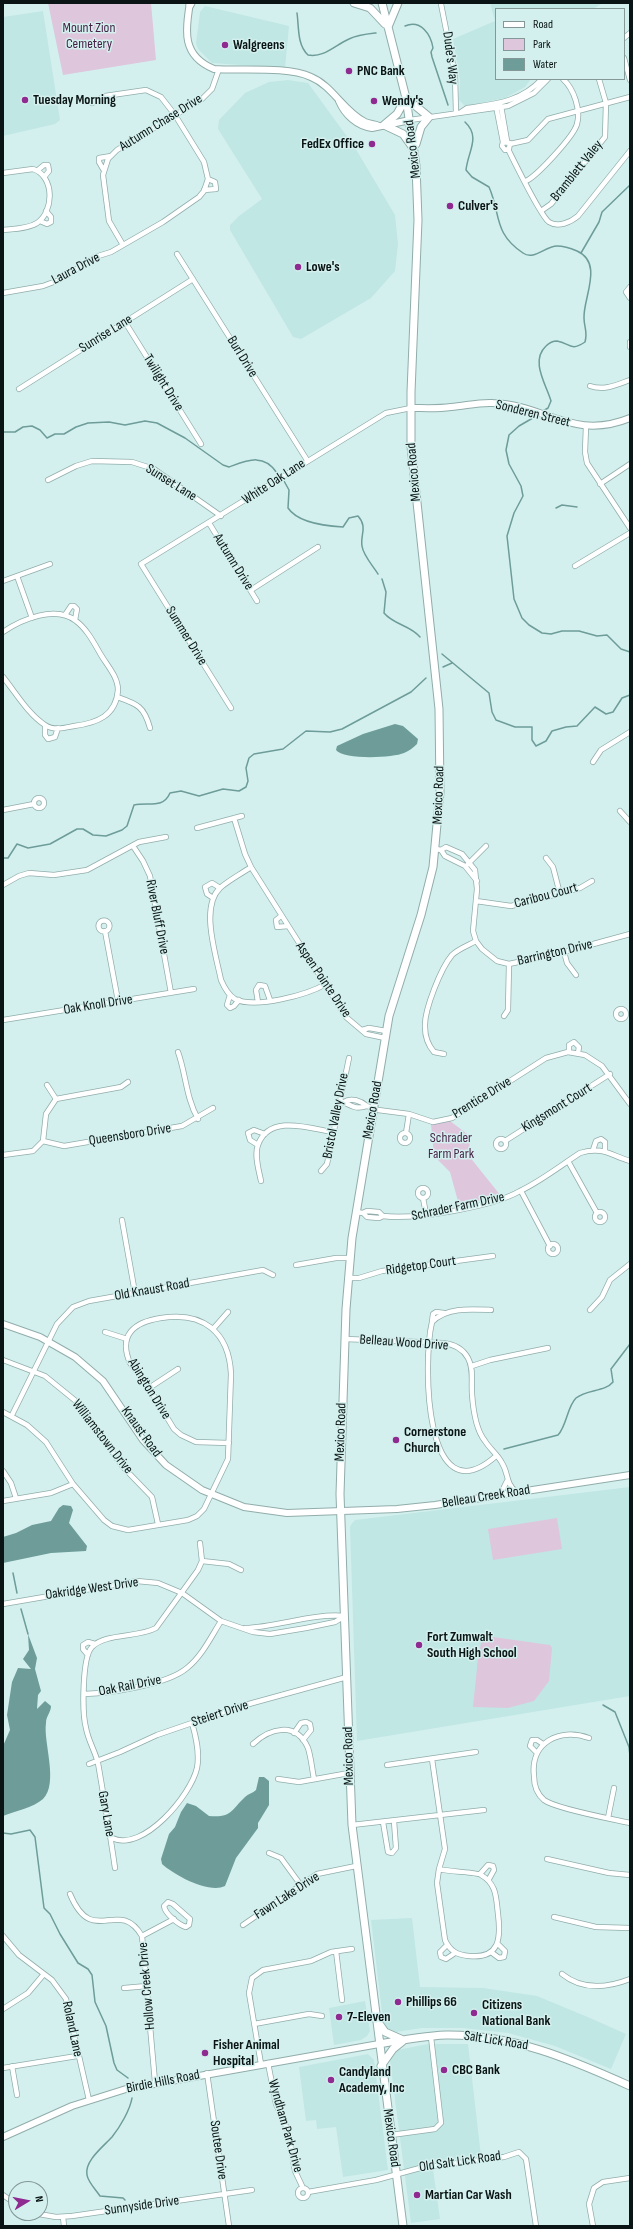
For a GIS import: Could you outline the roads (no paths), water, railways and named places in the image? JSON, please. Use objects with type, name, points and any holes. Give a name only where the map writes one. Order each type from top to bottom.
[{"type":"main road","points":[[190,3],[186,35],[191,50],[203,64],[219,69],[304,74],[327,86],[337,98],[348,116],[357,124],[372,128],[410,120]]},
{"type":"main road","points":[[354,3],[374,12],[388,27],[398,3]]},
{"type":"main road","name":"Mexico Road","points":[[382,3],[406,98],[415,150],[418,220],[411,408],[413,465],[439,710],[440,761],[438,849],[428,892],[400,977],[370,1107],[360,1213],[350,1258],[348,1278],[341,1443],[349,1773],[352,1825],[381,2066],[403,2226]]},
{"type":"main road","points":[[382,125],[397,114],[406,98],[428,117],[417,135],[415,150]]},
{"type":"main road","points":[[382,125],[403,134],[415,150]]},
{"type":"main road","name":"Sonderen Street","points":[[411,408],[448,408],[485,403],[514,406],[564,423],[586,426],[609,424],[630,418]]},
{"type":"main road","name":"Knaust Road","points":[[3,1324],[21,1329],[49,1342],[75,1357],[103,1381],[143,1440],[166,1465],[182,1478],[212,1496],[244,1507],[272,1512],[342,1512]]},
{"type":"main road","name":"Belleau Creek Road","points":[[342,1512],[435,1505],[630,1475]]},
{"type":"main road","points":[[375,2018],[385,2032],[404,2040],[393,2049],[381,2066]]},
{"type":"main road","name":"Salt Lick Road","points":[[379,2044],[431,2036],[480,2036],[533,2047],[630,2086]]},
{"type":"main road","name":"Birdie Hills Road","points":[[3,2137],[55,2113],[89,2100],[155,2082],[379,2044]]},
{"type":"street","name":"Dude's Way","points":[[441,4],[455,75],[454,103],[459,112]]},
{"type":"street","points":[[625,62],[630,80]]},
{"type":"street","name":"Autumn Chase Drive","points":[[123,245],[109,220],[103,170],[98,162],[100,158],[111,156],[207,94],[212,89],[219,69]]},
{"type":"street","points":[[499,106],[525,94],[541,80]]},
{"type":"street","points":[[410,120],[459,112],[467,108],[499,106],[528,97],[547,80]]},
{"type":"street","points":[[526,181],[537,174],[572,134],[577,124],[577,111],[572,90],[564,80]]},
{"type":"street","name":"Bramblett Valey","points":[[541,211],[551,204],[603,141],[605,134],[606,103],[599,80]]},
{"type":"street","points":[[92,103],[104,96],[146,90],[161,97],[175,114],[204,162],[208,179],[204,190]]},
{"type":"street","points":[[508,149],[502,148],[507,142],[528,140],[548,119],[630,97]]},
{"type":"street","points":[[499,106],[508,149],[541,211],[548,221],[554,224],[574,220],[630,151]]},
{"type":"street","name":"Autumn Chase Drive","points":[[103,170],[111,156]]},
{"type":"street","points":[[38,170],[44,165],[48,165],[49,171],[45,176]]},
{"type":"street","points":[[3,173],[34,169],[38,170],[45,176],[49,191],[46,211],[40,221],[34,225],[3,230]]},
{"type":"street","name":"Laura Drive","points":[[3,293],[51,283],[95,257],[123,245],[169,218],[199,197],[204,190],[216,189],[214,182],[208,179]]},
{"type":"street","points":[[40,221],[47,224],[51,222],[51,216],[46,211]]},
{"type":"street","name":"Burl Drive","points":[[177,254],[307,460]]},
{"type":"street","name":"Sunrise Lane","points":[[19,389],[192,279]]},
{"type":"street","points":[[630,287],[626,292],[630,298]]},
{"type":"street","name":"Twilight Drive","points":[[125,322],[201,444]]},
{"type":"street","points":[[630,342],[630,347]]},
{"type":"street","points":[[590,386],[598,389],[630,380]]},
{"type":"street","name":"White Oak Lane","points":[[141,564],[221,516],[307,460],[386,413],[411,408]]},
{"type":"street","points":[[586,426],[585,458],[600,484],[630,528]]},
{"type":"street","name":"Sunset Lane","points":[[48,480],[76,466],[92,461],[136,463],[154,469],[221,516]]},
{"type":"street","points":[[600,484],[630,464]]},
{"type":"street","name":"Autumn Drive","points":[[209,523],[257,601]]},
{"type":"street","points":[[575,566],[630,533]]},
{"type":"street","points":[[250,590],[318,547]]},
{"type":"street","points":[[3,582],[50,564]]},
{"type":"street","name":"Summer Drive","points":[[141,564],[231,708]]},
{"type":"street","points":[[17,576],[32,618]]},
{"type":"street","points":[[65,615],[67,609],[74,606],[77,613],[75,620]]},
{"type":"street","points":[[3,632],[32,618],[53,613],[65,615],[75,620],[86,631],[115,678],[118,688],[117,697],[112,709],[99,721],[58,728],[45,725],[36,718],[3,677]]},
{"type":"street","points":[[117,697],[141,707],[147,717],[150,728]]},
{"type":"street","points":[[45,725],[45,735],[48,739],[55,737],[58,728]]},
{"type":"street","points":[[593,762],[601,750],[630,732]]},
{"type":"street","points":[[3,810],[34,804]]},
{"type":"street","points":[[620,811],[630,822]]},
{"type":"street","points":[[196,828],[242,816]]},
{"type":"street","name":"Aspen Pointe Drive","points":[[234,818],[245,854],[251,867],[346,1017],[366,1034],[386,1034]]},
{"type":"street","points":[[3,886],[19,876],[29,873],[54,875],[87,870],[144,841],[166,837]]},
{"type":"street","name":"River Bluff Drive","points":[[133,846],[143,861],[150,876],[171,993]]},
{"type":"street","points":[[466,866],[486,846]]},
{"type":"street","points":[[438,849],[451,849],[462,854],[475,870],[477,881],[476,901],[472,925],[476,941],[452,955],[441,973],[428,1009],[424,1026],[427,1041],[434,1052],[444,1054]]},
{"type":"street","points":[[438,849],[445,856],[466,866],[477,881]]},
{"type":"street","points":[[546,858],[553,867],[560,894]]},
{"type":"street","points":[[251,867],[220,888],[213,898],[210,915],[221,980],[230,995],[248,1003],[258,1002],[305,994],[326,984]]},
{"type":"street","name":"Caribou Court","points":[[476,901],[511,906],[580,888],[592,881]]},
{"type":"street","points":[[213,898],[206,894],[205,887],[212,883],[220,888]]},
{"type":"street","name":"Aspen Pointe Drive","points":[[281,916],[276,920],[278,927],[288,926]]},
{"type":"street","points":[[105,932],[118,1001]]},
{"type":"street","name":"Barrington Drive","points":[[476,941],[490,957],[509,964],[564,952],[630,934]]},
{"type":"street","points":[[564,952],[567,963],[576,975]]},
{"type":"street","points":[[504,1016],[508,1010],[509,964]]},
{"type":"street","points":[[258,1002],[256,990],[259,985],[265,986],[270,1000]]},
{"type":"street","name":"Oak Knoll Drive","points":[[3,1020],[194,990]]},
{"type":"street","points":[[230,995],[226,1005],[230,1008],[239,1000]]},
{"type":"street","points":[[625,1017],[630,1021]]},
{"type":"street","name":"Aspen Pointe Drive","points":[[362,1030],[369,1028],[386,1034]]},
{"type":"street","name":"Prentice Drive","points":[[569,1052],[569,1045],[574,1042],[579,1047],[578,1053]]},
{"type":"street","points":[[178,1052],[184,1069],[190,1101],[198,1119]]},
{"type":"street","name":"Prentice Drive","points":[[341,1101],[348,1106],[362,1108],[370,1107],[409,1114],[434,1122],[452,1118],[546,1058],[554,1054],[569,1052],[578,1053],[594,1060],[610,1074],[630,1104]]},
{"type":"street","name":"Bristol Valley Drive","points":[[321,1171],[327,1164],[332,1132],[341,1101],[349,1058]]},
{"type":"street","name":"Kingsmont Court","points":[[505,1141],[610,1074]]},
{"type":"street","points":[[3,1155],[33,1151],[43,1141],[46,1114],[56,1099],[121,1087],[128,1082]]},
{"type":"street","points":[[47,1085],[56,1099]]},
{"type":"street","name":"Queensboro Drive","points":[[43,1141],[64,1146],[182,1126],[198,1119],[213,1108]]},
{"type":"street","points":[[406,1133],[409,1114]]},
{"type":"street","points":[[261,1181],[257,1152],[258,1145],[265,1134],[275,1127],[288,1125],[332,1132]]},
{"type":"street","points":[[258,1145],[250,1140],[248,1133],[254,1130],[265,1134]]},
{"type":"street","name":"Schrader Farm Drive","points":[[593,1150],[596,1142],[601,1139],[605,1142],[605,1151]]},
{"type":"street","name":"Schrader Farm Drive","points":[[360,1213],[367,1217],[379,1218],[383,1216],[400,1218],[498,1201],[521,1191],[580,1153],[593,1150],[605,1151],[630,1161]]},
{"type":"street","points":[[568,1161],[597,1213]]},
{"type":"street","points":[[521,1191],[550,1246]]},
{"type":"street","points":[[423,1198],[426,1214]]},
{"type":"street","points":[[122,1220],[135,1292]]},
{"type":"street","name":"Ridgetop Court","points":[[348,1278],[359,1278],[382,1271],[493,1256]]},
{"type":"street","points":[[296,1265],[336,1258],[350,1258]]},
{"type":"street","points":[[590,1310],[602,1297],[610,1280],[630,1264]]},
{"type":"street","name":"Old Knaust Road","points":[[12,1416],[57,1324],[73,1307],[89,1301],[135,1292],[264,1270],[272,1275]]},
{"type":"street","points":[[491,1310],[478,1309],[444,1313],[432,1322],[428,1394],[442,1455],[451,1467],[473,1471],[481,1468],[496,1456]]},
{"type":"street","points":[[213,1329],[228,1312]]},
{"type":"street","name":"Abington Drive","points":[[3,1412],[12,1416],[31,1429],[46,1442],[73,1484],[92,1507],[112,1526],[128,1530],[188,1520],[197,1516],[204,1509],[212,1496],[228,1459],[229,1443],[231,1362],[223,1340],[213,1329],[197,1320],[174,1316],[142,1322],[131,1331],[127,1340],[126,1354],[130,1363],[149,1388],[174,1429],[185,1438],[205,1444],[229,1443]]},
{"type":"street","points":[[105,1332],[127,1340]]},
{"type":"street","name":"Belleau Wood Drive","points":[[345,1339],[452,1344],[464,1352],[472,1366]]},
{"type":"street","points":[[516,1492],[507,1481],[504,1467],[480,1433],[472,1394],[472,1366],[490,1360],[548,1348]]},
{"type":"street","name":"Williamstown Drive","points":[[3,1360],[34,1371],[66,1391],[88,1414],[114,1454],[152,1497],[158,1524]]},
{"type":"street","points":[[149,1388],[178,1369]]},
{"type":"street","points":[[3,1471],[11,1482],[16,1498]]},
{"type":"street","points":[[500,1495],[507,1481]]},
{"type":"street","points":[[3,1500],[60,1490],[73,1484]]},
{"type":"street","points":[[88,1655],[95,1644],[106,1640],[148,1632],[156,1628],[196,1575],[202,1561],[200,1543]]},
{"type":"street","points":[[202,1561],[229,1564],[240,1570]]},
{"type":"street","name":"Oakridge West Drive","points":[[3,1604],[137,1581],[158,1583],[182,1593],[220,1621],[253,1632],[270,1634],[326,1625],[345,1616]]},
{"type":"street","name":"Oakridge West Drive","points":[[242,1628],[265,1627],[333,1615],[345,1616]]},
{"type":"street","name":"Oak Rail Drive","points":[[84,1694],[158,1682],[178,1674],[187,1668],[203,1651],[220,1621]]},
{"type":"street","name":"Gary Lane","points":[[95,1644],[88,1642],[83,1645],[83,1649],[88,1655],[84,1694],[85,1726],[97,1760],[108,1828],[112,1838],[115,1868]]},
{"type":"street","name":"Steiert Drive","points":[[89,1764],[157,1735],[238,1707],[347,1677]]},
{"type":"street","points":[[294,1733],[301,1723],[306,1722],[310,1724],[311,1730],[303,1740]]},
{"type":"street","points":[[112,1838],[126,1840],[152,1829],[169,1815],[186,1793],[194,1776],[198,1760],[192,1723]]},
{"type":"street","points":[[253,1744],[268,1732],[280,1730],[294,1733],[303,1740],[308,1749],[314,1779]]},
{"type":"street","points":[[589,1738],[581,1735],[550,1739],[536,1752],[533,1770],[534,1782],[540,1796],[551,1805],[630,1823]]},
{"type":"street","points":[[536,1752],[530,1746],[532,1740],[537,1740],[543,1744]]},
{"type":"street","points":[[387,1765],[476,1752]]},
{"type":"street","points":[[432,1759],[445,1849],[440,1869],[437,1883],[445,1940],[455,1953],[476,1957],[491,1952],[498,1944],[500,1934],[494,1888],[488,1879],[480,1874],[452,1872],[440,1869]]},
{"type":"street","points":[[278,1779],[299,1782],[349,1773]]},
{"type":"street","points":[[608,1818],[614,1788]]},
{"type":"street","points":[[352,1825],[441,1817],[484,1810]]},
{"type":"street","points":[[383,1822],[388,1852],[392,1853],[396,1848],[394,1821]]},
{"type":"street","points":[[270,1853],[281,1858],[300,1884]]},
{"type":"street","points":[[547,1859],[609,1873],[630,1875]]},
{"type":"street","points":[[480,1874],[488,1865],[493,1866],[494,1870],[488,1879]]},
{"type":"street","name":"Fawn Lake Drive","points":[[242,1925],[300,1884],[322,1872],[356,1866]]},
{"type":"street","name":"Hollow Creek Drive","points":[[70,1894],[78,1912],[89,1920],[102,1922],[120,1919],[128,1920],[142,1936],[148,1986],[155,2082]]},
{"type":"street","points":[[168,1902],[173,1904],[190,1919],[190,1922],[186,1927],[174,1919],[164,1909],[168,1902]]},
{"type":"street","points":[[554,1917],[596,1927],[630,1928]]},
{"type":"street","points":[[142,1936],[174,1919]]},
{"type":"street","name":"Roland Lane","points":[[4,1939],[19,1955],[59,1987],[66,1999],[77,2056],[89,2100]]},
{"type":"street","points":[[447,1944],[440,1952],[441,1958],[446,1959],[455,1953]]},
{"type":"street","points":[[491,1952],[499,1958],[504,1957],[505,1951],[498,1944]]},
{"type":"street","points":[[261,2064],[249,1989],[252,1978],[264,1970],[311,1961],[336,1951],[352,1949]]},
{"type":"street","points":[[336,1951],[342,2000]]},
{"type":"street","points":[[3,2010],[28,1993],[44,1974]]},
{"type":"street","points":[[562,1974],[571,1981],[595,1986],[609,1986],[630,1979]]},
{"type":"street","points":[[124,1988],[148,1986]]},
{"type":"street","points":[[254,2024],[309,2014],[322,2016]]},
{"type":"street","points":[[391,2135],[435,2129],[441,2122],[431,2036]]},
{"type":"street","points":[[3,2068],[77,2056]]},
{"type":"street","name":"Wyndham Park Drive","points":[[268,2063],[276,2104],[288,2131],[295,2171],[303,2188],[308,2192],[376,2180],[397,2174]]},
{"type":"street","points":[[12,2066],[17,2095]]},
{"type":"street","name":"Soutee Drive","points":[[207,2073],[230,2226]]},
{"type":"street","name":"Old Salt Lick Road","points":[[397,2174],[452,2163],[504,2157],[515,2152],[523,2155],[536,2226]]},
{"type":"street","points":[[593,2226],[589,2204],[590,2195],[594,2188],[603,2182],[630,2178]]},
{"type":"street","points":[[589,2184],[594,2188]]},
{"type":"street","name":"Wyndham Park Drive","points":[[303,2188],[298,2192],[301,2198],[305,2198],[308,2192]]},
{"type":"street","name":"Sunnyside Drive","points":[[48,2216],[63,2217],[252,2190]]},
{"type":"street","points":[[63,2217],[64,2226]]},
{"type":"water","points":[[395,724],[403,726],[418,739],[417,744],[406,752],[390,756],[358,757],[340,753],[336,750],[337,746],[363,734]]},
{"type":"water","points":[[63,1505],[71,1506],[73,1510],[69,1523],[87,1546],[86,1551],[51,1553],[3,1563],[3,1537],[16,1533],[32,1525],[51,1521],[59,1508]]},
{"type":"water","points":[[28,1634],[37,1658],[35,1669],[41,1691],[38,1695],[37,1709],[45,1701],[51,1706],[46,1721],[50,1783],[48,1792],[39,1802],[3,1816],[3,1746],[10,1730],[7,1715],[12,1682],[18,1668],[31,1669],[23,1659],[29,1650]]},
{"type":"water","points":[[259,1777],[264,1777],[269,1781],[269,1805],[258,1823],[258,1828],[236,1858],[225,1886],[218,1888],[192,1882],[183,1878],[162,1864],[161,1859],[169,1834],[175,1827],[181,1812],[187,1803],[196,1806],[209,1816],[222,1816],[234,1809],[246,1796],[256,1790]]},
{"type":"waterway","points":[[297,13],[300,41],[304,51],[308,55],[319,55],[352,38],[376,33]]},
{"type":"waterway","points":[[405,26],[411,24],[420,26],[430,38],[433,48],[431,52],[432,57],[448,105]]},
{"type":"waterway","points":[[465,122],[470,128],[473,139],[466,170],[472,177],[489,187],[499,223],[513,246],[527,255],[535,254],[548,248],[562,246],[577,251],[585,257],[589,264],[591,272],[584,318],[586,332],[585,342],[573,347],[554,341],[547,345],[541,352],[539,366],[551,401],[548,408],[543,411]]},
{"type":"waterway","points":[[581,253],[599,222],[602,212],[630,185]]},
{"type":"waterway","points":[[538,415],[519,426],[509,435],[506,450],[509,464],[521,486],[523,496],[514,513],[507,536],[514,599],[522,618],[529,625],[542,633],[551,634],[562,631],[579,631],[597,636],[607,635],[621,649],[630,652]]},
{"type":"waterway","points":[[3,432],[15,432],[23,427],[32,426],[40,430],[47,438],[55,434],[64,434],[76,427],[88,423],[109,422],[125,425],[145,421],[157,423],[185,438],[223,465],[229,467],[243,462],[261,460],[272,467],[277,473]]},
{"type":"waterway","points":[[284,481],[289,490],[288,508],[298,517],[320,525],[343,527],[349,518],[358,516],[363,524],[363,549],[366,557],[378,574]]},
{"type":"waterway","points":[[556,508],[562,505],[577,507]]},
{"type":"waterway","points":[[382,579],[386,592],[384,613],[392,620],[412,630],[420,637]]},
{"type":"waterway","points":[[442,654],[489,693],[492,712],[496,720],[515,727],[532,727],[532,740],[536,746],[546,741],[552,731],[577,726],[595,707],[606,714],[613,712],[622,698],[630,695]]},
{"type":"waterway","points":[[443,667],[452,663]]},
{"type":"waterway","points":[[3,858],[8,858],[17,844],[28,848],[50,844],[77,829],[83,829],[93,835],[106,836],[122,830],[127,826],[134,805],[159,803],[164,801],[170,793],[181,791],[199,796],[223,789],[239,791],[246,787],[248,781],[246,768],[249,758],[254,754],[283,749],[306,731],[330,732],[342,729],[411,692],[426,678]]},
{"type":"waterway","points":[[504,1449],[558,1435],[576,1398],[585,1393],[610,1385],[613,1382],[611,1369],[630,1344]]},
{"type":"waterway","points":[[13,1573],[17,1593]]},
{"type":"waterway","points":[[21,1609],[28,1634]]},
{"type":"waterway","points":[[603,1705],[615,1712],[629,1747],[630,1756]]},
{"type":"waterway","points":[[3,1833],[11,1834],[30,1830],[35,1837],[44,1908],[50,1914],[60,1934],[78,1963],[88,1969],[92,1975],[95,2002],[106,2026],[114,2063],[117,2070],[128,2078]]},
{"type":"waterway","points":[[125,2200],[123,2198],[100,2196],[92,2186],[87,2175],[87,2170],[91,2159],[112,2137],[118,2128],[127,2113],[132,2098]]},
{"type":"place","name":"Walgreens","points":[[225,45]]},
{"type":"place","name":"PNC Bank","points":[[349,71]]},
{"type":"place","name":"Tuesday Morning","points":[[25,100]]},
{"type":"place","name":"Wendy's","points":[[374,101]]},
{"type":"place","name":"FedEx Office","points":[[372,144]]},
{"type":"place","name":"Culver's","points":[[450,206]]},
{"type":"place","name":"Lowe's","points":[[298,267]]},
{"type":"place","name":"Cornerstone Church","points":[[396,1440]]},
{"type":"place","name":"Fort Zumwalt South High School","points":[[419,1645]]},
{"type":"place","name":"Phillips 66","points":[[398,2002]]},
{"type":"place","name":"Citizens National Bank","points":[[474,2013]]},
{"type":"place","name":"7-Eleven","points":[[339,2017]]},
{"type":"place","name":"Fisher Animal Hospital","points":[[205,2053]]},
{"type":"place","name":"CBC Bank","points":[[444,2070]]},
{"type":"place","name":"Candyland Academy, Inc","points":[[331,2080]]},
{"type":"place","name":"Martian Car Wash","points":[[417,2195]]},
{"type":"park label","name":"Mount Zion Cemetery","points":[[89,36]]},
{"type":"park label","name":"Schrader Farm Park","points":[[451,1146]]}]
